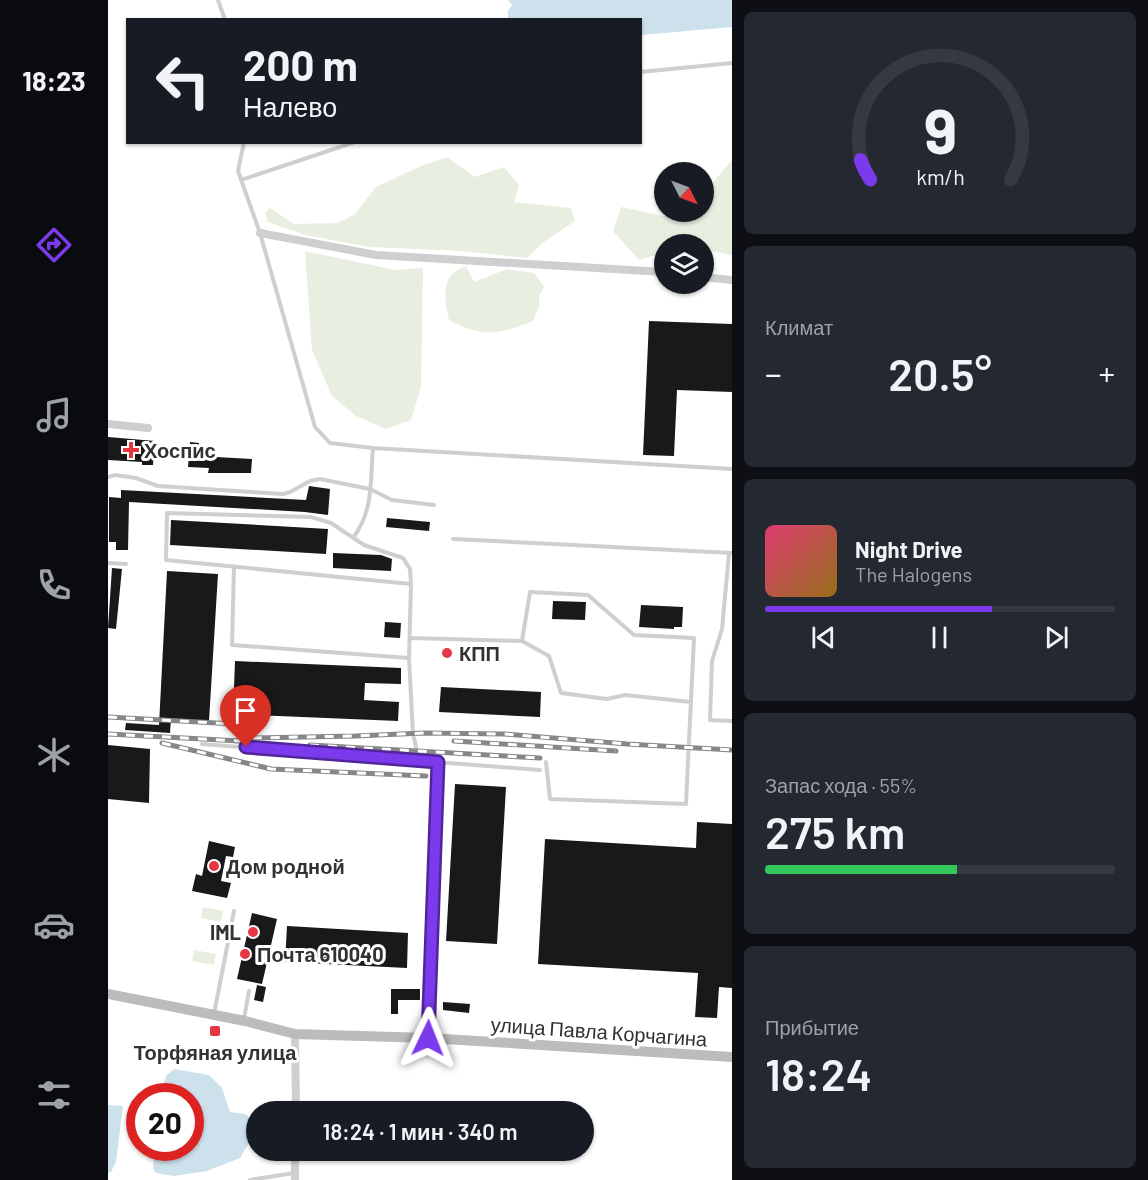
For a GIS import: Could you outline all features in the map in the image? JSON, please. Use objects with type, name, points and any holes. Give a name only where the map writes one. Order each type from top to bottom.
[{"type":"main road","name":"улица Павла Корчагина","points":[[108,994],[244,1020],[296,1034],[428,1038],[732,1057]]},
{"type":"street","points":[[260,233],[376,255],[654,271]]},
{"type":"street","points":[[714,278],[732,280]]},
{"type":"street","points":[[108,424],[148,428]]},
{"type":"street","points":[[296,1034],[296,1101]]},
{"type":"lane","points":[[218,0],[224,18]]},
{"type":"lane","points":[[642,72],[732,63]]},
{"type":"lane","points":[[244,144],[238,171],[260,233],[315,427],[330,443],[373,448],[732,469]]},
{"type":"lane","points":[[241,180],[349,144]]},
{"type":"lane","points":[[353,538],[369,509],[373,448]]},
{"type":"lane","points":[[108,477],[115,475],[136,478],[158,486],[283,494],[315,479],[370,489],[392,500],[434,505]]},
{"type":"lane","points":[[411,584],[166,560],[167,513],[311,517],[331,523],[364,545],[403,558],[410,569],[411,584],[409,658],[413,734],[419,760]]},
{"type":"lane","points":[[453,539],[731,553],[722,629],[712,661],[710,720],[732,721]]},
{"type":"lane","points":[[108,563],[126,564]]},
{"type":"lane","points":[[234,566],[232,645],[409,658]]},
{"type":"lane","points":[[522,641],[530,592],[588,595],[634,635],[694,638],[686,804],[550,799],[546,762]]},
{"type":"lane","points":[[410,638],[522,641],[549,656],[561,693],[607,699],[625,695],[691,702]]},
{"type":"lane","points":[[202,744],[540,770]]},
{"type":"lane","points":[[428,1038],[438,762]]},
{"type":"lane","points":[[213,1015],[234,911]]},
{"type":"lane","points":[[244,1020],[249,991]]},
{"type":"lane","points":[[250,1180],[295,1176]]},
{"type":"shaded area","points":[[447,157],[475,177],[504,167],[519,185],[514,202],[571,208],[575,221],[541,244],[527,258],[461,251],[370,247],[305,235],[268,222],[265,213],[270,208],[294,224],[338,223],[355,214],[376,187],[421,166]]},
{"type":"shaded area","points":[[732,160],[732,255],[714,252],[714,234],[654,234],[654,256],[639,260],[613,231],[621,207],[654,214],[654,222],[714,222],[714,181]]},
{"type":"shaded area","points":[[305,251],[395,270],[423,268],[421,387],[411,420],[386,429],[356,416],[332,396],[312,350]]},
{"type":"shaded area","points":[[466,266],[474,282],[507,269],[534,273],[544,287],[539,296],[539,307],[533,321],[511,329],[481,332],[449,320],[445,295],[448,281],[458,270]]},
{"type":"shaded area","points":[[203,907],[223,911],[221,922],[201,918]]},
{"type":"shaded area","points":[[194,950],[216,954],[214,965],[192,961]]},
{"type":"water","points":[[508,0],[732,0],[732,27],[642,35],[642,18],[508,18],[508,11],[512,5]]},
{"type":"water","points":[[174,1069],[209,1075],[222,1088],[230,1112],[246,1114],[246,1148],[240,1158],[207,1171],[174,1176],[156,1173],[153,1169],[154,1161],[204,1161],[204,1083],[164,1083],[166,1076]]},
{"type":"water","points":[[108,1105],[123,1106],[116,1162],[111,1172],[108,1173]]},
{"type":"building","points":[[649,321],[732,324],[732,392],[677,390],[674,456],[643,455]]},
{"type":"building","name":"Хоспис","points":[[108,437],[155,441],[153,465],[108,460]]},
{"type":"building","points":[[190,442],[199,443],[198,456],[252,459],[251,473],[208,473],[209,468],[188,467]]},
{"type":"building","points":[[309,486],[330,489],[328,515],[129,502],[128,550],[116,550],[116,542],[109,542],[109,497],[121,498],[121,490],[306,500]]},
{"type":"building","points":[[387,518],[430,522],[429,531],[386,527]]},
{"type":"building","points":[[171,520],[328,529],[326,554],[170,545]]},
{"type":"building","points":[[333,553],[381,555],[392,559],[391,571],[333,568]]},
{"type":"building","points":[[112,568],[122,569],[116,629],[108,628]]},
{"type":"building","points":[[167,571],[218,574],[209,721],[171,719],[170,733],[125,730],[126,723],[159,725]]},
{"type":"building","points":[[553,601],[586,602],[585,620],[552,619]]},
{"type":"building","points":[[641,605],[683,607],[682,627],[674,627],[674,629],[639,627]]},
{"type":"building","points":[[385,622],[401,623],[400,638],[384,637]]},
{"type":"building","points":[[235,661],[401,668],[401,684],[365,683],[364,700],[399,702],[398,721],[233,714]]},
{"type":"building","points":[[441,687],[541,692],[540,717],[439,712]]},
{"type":"building","points":[[108,745],[150,749],[149,803],[108,799]]},
{"type":"building","points":[[455,784],[506,787],[497,944],[446,941]]},
{"type":"building","points":[[697,822],[732,824],[732,988],[719,987],[717,1018],[695,1017],[698,973],[538,964],[545,839],[696,848]]},
{"type":"building","name":"Дом родной","points":[[209,841],[235,847],[233,857],[226,856],[221,881],[231,883],[227,898],[192,891],[196,874],[202,876]]},
{"type":"building","points":[[252,913],[277,919],[262,984],[237,979]]},
{"type":"building","points":[[287,926],[408,933],[407,968],[285,962]]},
{"type":"building","points":[[257,985],[266,987],[263,1002],[254,1000]]},
{"type":"building","points":[[391,989],[420,989],[420,1000],[398,1000],[398,1014],[391,1014]]},
{"type":"building","points":[[443,1002],[470,1004],[469,1013],[443,1010]]},
{"type":"railway","points":[[108,717],[253,725]]},
{"type":"railway","points":[[235,741],[252,738],[424,733],[505,734],[732,750]]},
{"type":"railway","points":[[108,734],[241,741]]},
{"type":"railway","points":[[454,741],[616,751]]},
{"type":"railway","points":[[162,743],[271,769],[426,776]]},
{"type":"railway","points":[[310,745],[540,758]]},
{"type":"place","name":"Хоспис","points":[[131,450]]},
{"type":"place","name":"КПП","points":[[447,653]]},
{"type":"place","name":"Дом родной","points":[[214,866]]},
{"type":"place","name":"IML","points":[[253,932]]},
{"type":"place","name":"Почта 610040","points":[[245,954]]},
{"type":"place","name":"Торфяная улица","points":[[215,1031]]},
{"type":"route","points":[[246,747],[438,762],[428,1038]]}]
